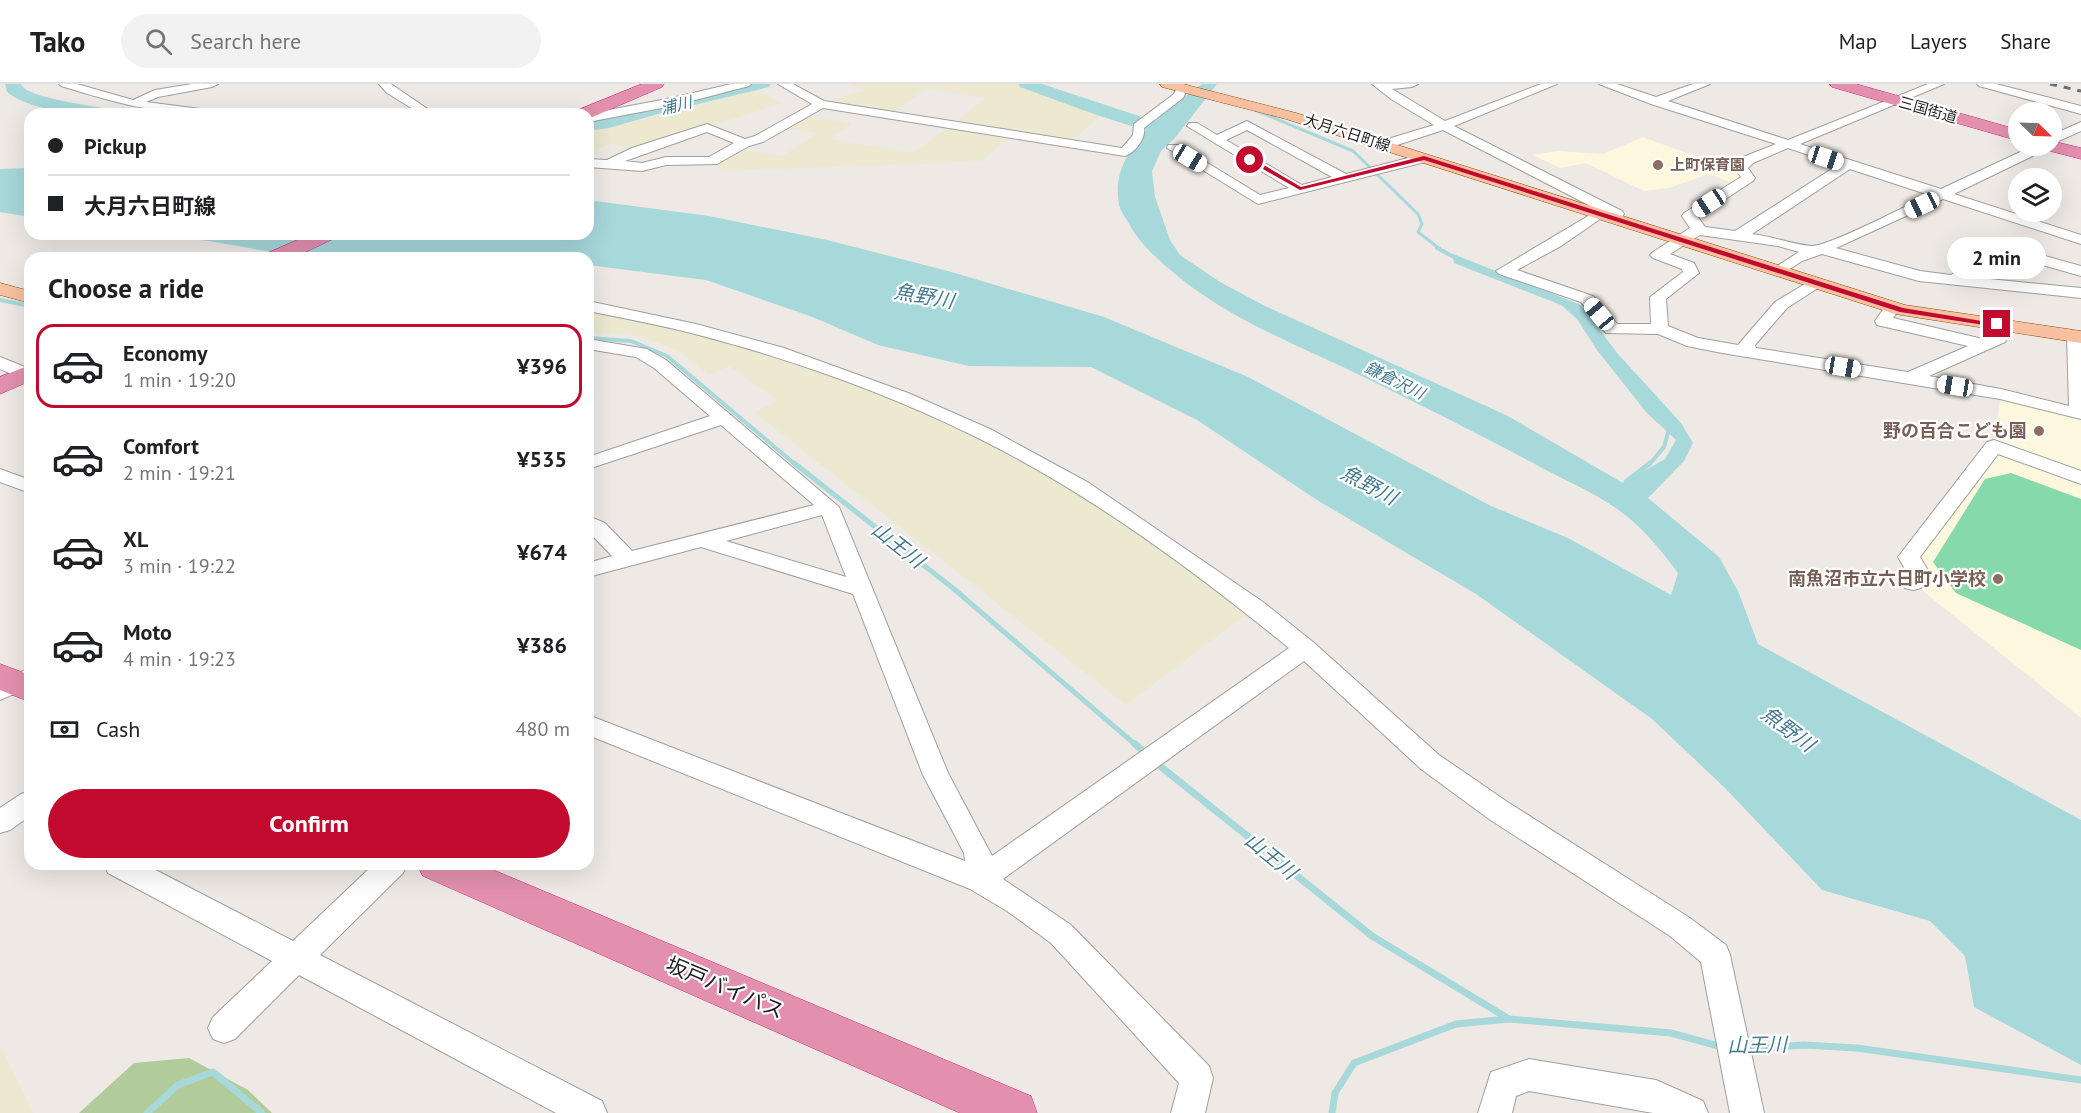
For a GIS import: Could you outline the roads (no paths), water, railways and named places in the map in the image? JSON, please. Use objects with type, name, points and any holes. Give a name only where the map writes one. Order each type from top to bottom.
[{"type":"highway","points":[[594,110],[656,84]]},
{"type":"highway","name":"三国街道","points":[[1838,84],[2008,133]]},
{"type":"highway","points":[[2062,149],[2081,154]]},
{"type":"highway","points":[[289,252],[315,240]]},
{"type":"highway","points":[[0,386],[24,375]]},
{"type":"highway","name":"坂戸バイパス","points":[[451,870],[1014,1113]]},
{"type":"main road","name":"大月六日町線","points":[[1167,84],[1282,113],[1893,307],[1921,314],[2078,337]]},
{"type":"main road","points":[[0,289],[24,295]]},
{"type":"street","points":[[65,84],[133,104],[163,108]]},
{"type":"street","points":[[133,104],[155,94],[212,84]]},
{"type":"street","points":[[385,84],[391,91],[419,108]]},
{"type":"street","points":[[594,117],[672,102],[745,84]]},
{"type":"street","points":[[1380,85],[1412,84]]},
{"type":"street","points":[[1383,145],[1444,126],[1551,84]]},
{"type":"street","points":[[1605,84],[2081,240]]},
{"type":"street","points":[[1654,101],[1704,84]]},
{"type":"street","points":[[1697,230],[1698,225],[1689,216],[1748,178],[1740,167],[1748,160],[1938,84]]},
{"type":"street","points":[[1983,84],[2081,110]]},
{"type":"street","points":[[785,85],[821,104],[1125,152],[1139,135],[1143,123],[1179,96],[1182,88]]},
{"type":"street","points":[[1380,85],[1444,126],[1602,207],[1657,232]]},
{"type":"street","points":[[594,163],[642,167],[666,161],[712,161],[744,143],[759,139],[821,104]]},
{"type":"street","points":[[1217,140],[1247,124],[1344,178]]},
{"type":"street","points":[[1193,126],[1300,189]]},
{"type":"street","points":[[2062,135],[2081,126]]},
{"type":"street","points":[[609,164],[637,151],[707,128],[744,143]]},
{"type":"street","points":[[1173,148],[1258,200],[1424,158]]},
{"type":"street","points":[[1779,271],[1797,258],[1857,235],[2022,156]]},
{"type":"street","points":[[1738,236],[1847,165]]},
{"type":"street","points":[[1598,214],[1556,243],[1504,272],[1587,299],[1612,329],[1660,329],[1693,342],[2001,394],[2079,414],[2078,337]]},
{"type":"street","points":[[1660,329],[1658,297],[1691,273],[1689,266],[1658,255],[1697,230],[1779,242],[1919,276],[2081,293]]},
{"type":"street","points":[[1958,280],[1956,278],[2002,249],[2081,272]]},
{"type":"street","points":[[1749,352],[1746,345],[1781,305],[1815,283]]},
{"type":"street","points":[[594,307],[696,329],[777,352],[902,397],[983,433],[1082,487],[1162,541],[1255,608],[1305,648],[1430,762],[1499,811],[1680,927],[1715,955],[1745,1103]]},
{"type":"street","points":[[1893,307],[1882,321],[1986,345]]},
{"type":"street","points":[[1910,378],[1999,338],[1997,324]]},
{"type":"street","points":[[594,345],[640,353],[660,364],[829,507],[936,775],[978,852],[980,880]]},
{"type":"street","points":[[0,362],[24,371]]},
{"type":"street","points":[[594,461],[723,418]]},
{"type":"street","points":[[1912,583],[1919,574],[1909,557],[1994,446],[2081,478]]},
{"type":"street","points":[[0,475],[24,485]]},
{"type":"street","points":[[594,568],[829,507]]},
{"type":"street","points":[[594,526],[627,559]]},
{"type":"street","points":[[704,541],[861,589]]},
{"type":"street","points":[[980,880],[1305,648]]},
{"type":"street","points":[[594,727],[980,880],[1017,902],[1061,934],[1197,1078],[1188,1113]]},
{"type":"street","points":[[129,870],[590,1113]]},
{"type":"street","points":[[224,1028],[387,870]]},
{"type":"street","points":[[1495,1113],[1503,1084],[1529,1075],[1656,1097],[1691,1113]]},
{"type":"water","points":[[1202,84],[1217,84],[1175,138],[1161,151],[1152,171],[1155,197],[1170,240],[1180,255],[1220,282],[1263,305],[1506,415],[1623,483],[1665,459],[1676,440],[1646,412],[1597,350],[1577,319],[1561,305],[1454,263],[1453,254],[1581,305],[1618,354],[1681,423],[1693,443],[1684,461],[1648,498],[1719,557],[1738,591],[1758,644],[2081,820],[2081,1065],[1974,1007],[1965,956],[1930,921],[1822,890],[1725,788],[1652,719],[1476,594],[1317,500],[1197,420],[1091,367],[969,366],[878,345],[810,316],[706,280],[594,266],[594,252],[271,252],[200,240],[594,240],[594,201],[709,216],[827,240],[948,271],[1104,317],[1248,377],[1491,506],[1570,539],[1671,595],[1678,573],[1647,535],[1619,510],[1584,489],[1370,380],[1265,331],[1215,303],[1168,268],[1147,248],[1133,231],[1122,212],[1118,185],[1131,150],[1143,134],[1172,107]]},
{"type":"water","points":[[24,168],[24,216],[0,212],[0,169]]},
{"type":"waterway","points":[[13,84],[13,89],[32,100],[80,108]]},
{"type":"waterway","name":"浦川","points":[[594,125],[763,84]]},
{"type":"waterway","name":"浦川","points":[[1026,84],[1148,125],[1167,128]]},
{"type":"waterway","points":[[1255,110],[1353,151],[1418,214],[1422,224],[1418,232],[1440,249]]},
{"type":"waterway","points":[[1437,248],[1458,259]]},
{"type":"waterway","name":"山王川","points":[[0,300],[24,305]]},
{"type":"waterway","name":"山王川","points":[[594,338],[631,341],[667,356],[796,465]]},
{"type":"waterway","points":[[1649,465],[1664,447],[1669,429]]},
{"type":"waterway","name":"山王川","points":[[794,463],[954,589],[1137,746]]},
{"type":"waterway","points":[[1626,482],[1650,463]]},
{"type":"waterway","name":"山王川","points":[[1135,744],[1146,754]]},
{"type":"waterway","name":"山王川","points":[[1155,762],[1372,936],[1509,1019]]},
{"type":"waterway","points":[[1332,1113],[1335,1093],[1354,1063],[1456,1024],[1509,1019]]},
{"type":"waterway","name":"山王川","points":[[1509,1019],[1671,1033],[1722,1047]]},
{"type":"waterway","name":"山王川","points":[[1743,1049],[1804,1045],[1857,1048],[2081,1080]]},
{"type":"waterway","points":[[147,1113],[178,1085],[213,1072],[262,1113]]},
{"type":"railway","points":[[2050,84],[2081,91]]},
{"type":"place","name":"上町保育園","points":[[1658,165]]},
{"type":"place","name":"野の百合こども園","points":[[2039,431]]},
{"type":"place","name":"南魚沼市立六日町小学校","points":[[1998,579]]},
{"type":"water label","name":"魚野川","points":[[924,296]]},
{"type":"water label","name":"鎌倉沢川","points":[[1395,380]]},
{"type":"water label","name":"魚野川","points":[[1369,485]]},
{"type":"water label","name":"魚野川","points":[[1788,729]]}]
